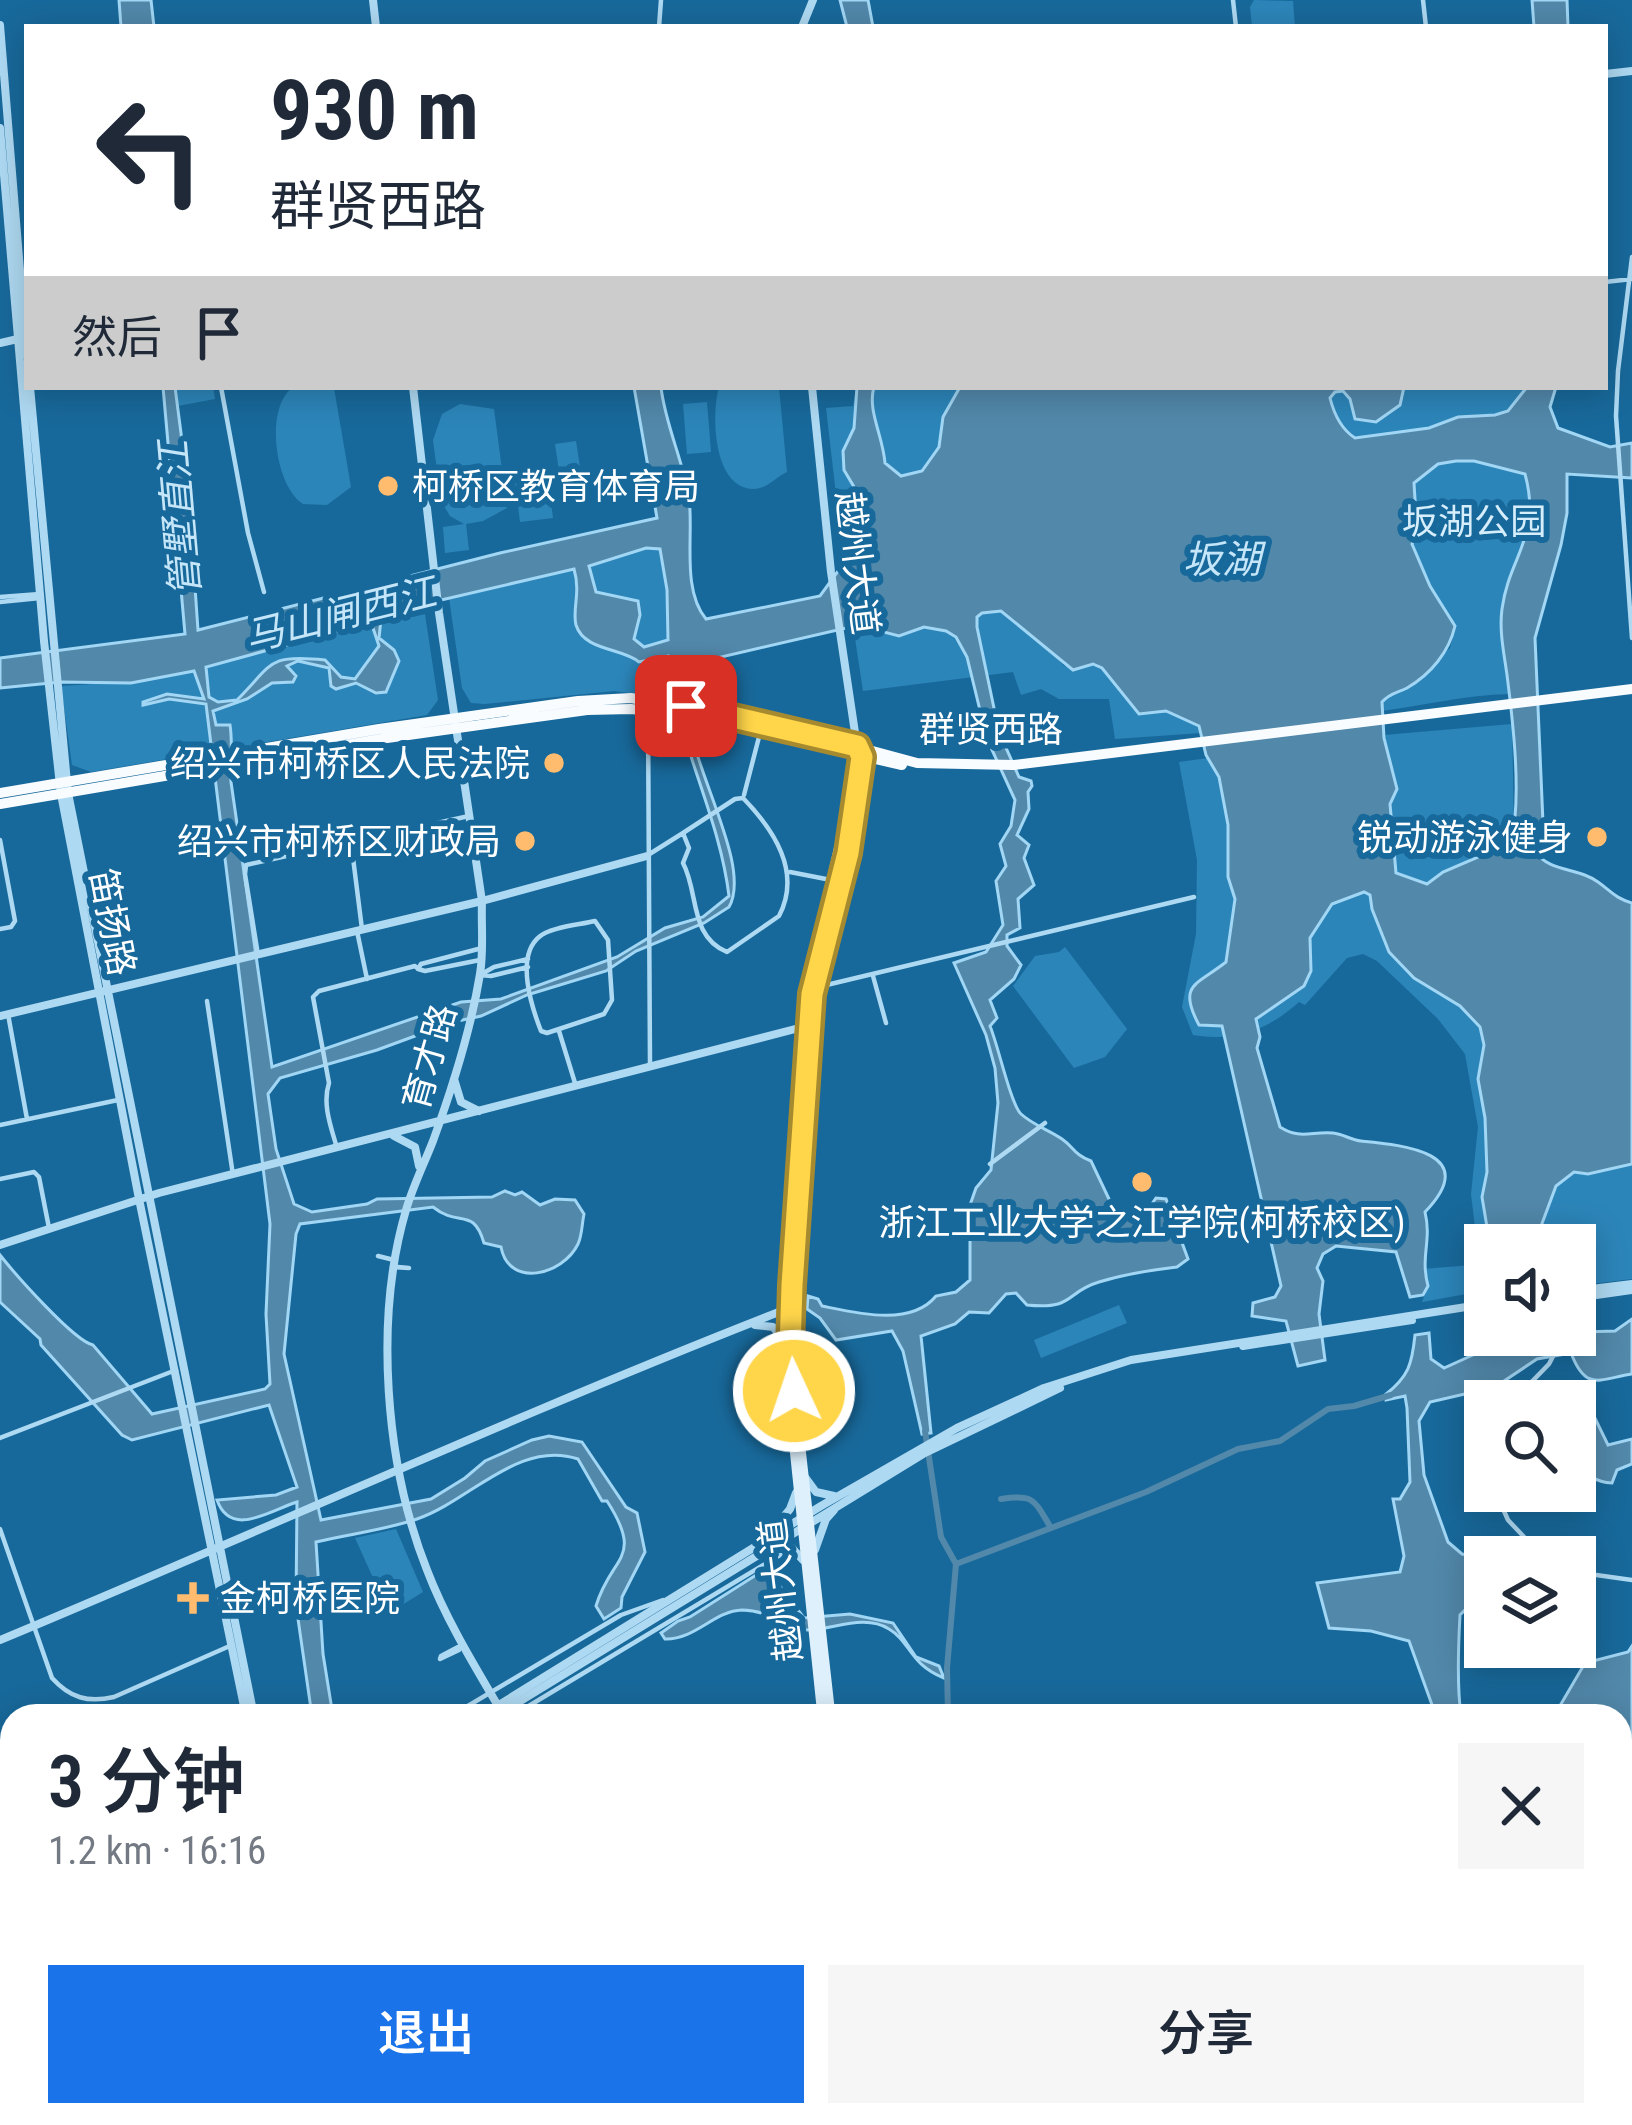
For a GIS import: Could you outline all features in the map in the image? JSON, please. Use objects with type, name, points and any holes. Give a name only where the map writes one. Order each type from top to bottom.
[{"type":"main road","name":"群贤西路","points":[[681,710],[916,763],[1015,767],[1632,692]]},
{"type":"main road","name":"群贤西路","points":[[0,804],[64,788],[578,701],[681,710],[856,752]]},
{"type":"main road","name":"越州大道","points":[[804,1521],[796,1493],[782,1338],[810,961],[844,824],[856,752]]},
{"type":"main road","name":"越州大道","points":[[805,1026],[848,853],[856,752]]},
{"type":"main road","name":"群贤西路","points":[[0,793],[64,788]]},
{"type":"main road","name":"越州大道","points":[[787,1309],[805,1477],[808,1559],[829,1704]]},
{"type":"main road","name":"越州大道","points":[[817,1632],[820,1704]]},
{"type":"street","points":[[373,0],[375,24]]},
{"type":"street","name":"笛扬路","points":[[0,25],[4,237],[24,338]]},
{"type":"street","name":"笛扬路","points":[[0,133],[24,338]]},
{"type":"street","points":[[1632,257],[1618,371],[1617,431],[1632,638]]},
{"type":"street","points":[[0,343],[24,338]]},
{"type":"street","name":"笛扬路","points":[[27,390],[40,596],[64,788],[186,1405]]},
{"type":"street","name":"笛扬路","points":[[30,390],[47,641]]},
{"type":"street","points":[[222,390],[264,592]]},
{"type":"street","name":"育才路","points":[[413,390],[482,901],[482,960],[454,1076],[410,1196],[392,1263],[388,1335],[397,1469],[410,1524],[463,1646],[497,1704]]},
{"type":"street","name":"越州大道","points":[[812,390],[856,752]]},
{"type":"street","points":[[0,599],[40,596]]},
{"type":"street","points":[[648,705],[650,1068]]},
{"type":"street","points":[[743,798],[760,731]]},
{"type":"street","points":[[683,833],[688,848],[683,862],[691,877],[696,915],[720,950],[728,952],[779,916],[790,872],[785,856],[743,798]]},
{"type":"street","points":[[27,1119],[4,1015],[482,901],[646,856],[743,798]]},
{"type":"street","points":[[258,955],[246,865],[469,816]]},
{"type":"street","points":[[0,840],[15,921],[0,929]]},
{"type":"street","points":[[351,842],[367,979]]},
{"type":"street","points":[[790,872],[831,880]]},
{"type":"street","points":[[814,988],[1194,897]]},
{"type":"street","points":[[595,921],[606,933],[612,1000],[608,1009],[559,1031],[541,1031],[528,963],[541,935],[595,921]]},
{"type":"street","points":[[418,969],[421,964],[482,948]]},
{"type":"street","points":[[337,1148],[313,997],[319,991],[415,966],[425,971],[482,960]]},
{"type":"street","points":[[480,975],[494,967],[528,963]]},
{"type":"street","points":[[873,975],[886,1023]]},
{"type":"street","points":[[207,1001],[233,1175]]},
{"type":"street","points":[[0,1245],[144,1197],[805,1026]]},
{"type":"street","points":[[559,1031],[576,1087]]},
{"type":"street","points":[[454,1076],[461,1102],[480,1111]]},
{"type":"street","points":[[0,1125],[125,1098]]},
{"type":"street","points":[[990,1164],[1045,1123]]},
{"type":"street","points":[[386,1135],[402,1137],[415,1147],[419,1173]]},
{"type":"street","points":[[0,1179],[34,1172],[39,1177],[49,1228]]},
{"type":"street","name":"笛扬路","points":[[144,1197],[248,1704]]},
{"type":"street","points":[[1596,1291],[1632,1287]]},
{"type":"street","points":[[0,1640],[397,1469],[787,1309]]},
{"type":"street","points":[[516,1704],[804,1521],[928,1448],[1045,1388],[1131,1360],[1464,1310]]},
{"type":"street","points":[[742,1327],[762,1324],[782,1338]]},
{"type":"street","points":[[1534,1380],[1554,1356]]},
{"type":"street","points":[[0,1438],[176,1370]]},
{"type":"street","points":[[794,1399],[813,1404],[818,1429],[800,1442]]},
{"type":"street","points":[[805,1477],[816,1492],[840,1500]]},
{"type":"street","points":[[759,1549],[796,1493]]},
{"type":"street","points":[[515,1704],[680,1594],[759,1549],[780,1545],[808,1559],[840,1500]]},
{"type":"street","points":[[1504,1512],[1524,1536]]},
{"type":"street","points":[[0,1529],[52,1678],[64,1690],[97,1701],[232,1645]]},
{"type":"street","points":[[518,1704],[792,1548]]},
{"type":"street","name":"笛扬路","points":[[216,1550],[247,1704]]},
{"type":"street","points":[[1596,1575],[1632,1580]]},
{"type":"street","points":[[472,1704],[621,1615],[680,1594]]},
{"type":"green space","points":[[1254,0],[1293,1],[1295,24],[1252,24]]},
{"type":"green space","points":[[176,390],[214,390],[215,399],[178,406]]},
{"type":"green space","points":[[290,390],[334,390],[351,487],[327,505],[303,504],[286,481],[276,429]]},
{"type":"green space","points":[[719,390],[779,390],[787,472],[763,487],[740,485],[723,464],[715,415]]},
{"type":"green space","points":[[856,390],[958,390],[943,417],[939,447],[922,471],[869,512],[844,563],[826,408],[853,406]]},
{"type":"green space","name":"坂湖公园","points":[[1318,390],[1525,390],[1508,411],[1495,415],[1458,417],[1430,428],[1355,439],[1324,434]]},
{"type":"green space","points":[[707,402],[711,452],[687,454],[683,404]]},
{"type":"green space","points":[[460,404],[494,409],[507,508],[466,524],[469,550],[445,553],[443,527],[464,524],[450,516],[441,501],[433,440],[442,414]]},
{"type":"green space","points":[[576,441],[582,480],[561,484],[555,444]]},
{"type":"green space","name":"坂湖公园","points":[[1456,461],[1526,474],[1530,516],[1501,620],[1509,694],[1382,711],[1381,702],[1389,694],[1450,648],[1455,626],[1412,544],[1417,532],[1413,483],[1432,468]]},
{"type":"green space","points":[[548,478],[553,518],[520,522],[515,482]]},
{"type":"green space","points":[[646,548],[660,549],[676,699],[614,691],[471,703],[462,688],[449,598]]},
{"type":"green space","points":[[424,608],[438,700],[427,715],[91,772],[72,765],[61,686],[199,667]]},
{"type":"green space","points":[[1001,611],[1041,640],[1064,666],[1102,668],[1139,714],[1166,711],[1194,721],[1201,733],[1115,739],[1109,699],[1059,699],[1041,689],[1021,695],[1013,672],[863,691],[853,625],[873,622],[899,636],[924,627],[946,631],[982,613]]},
{"type":"green space","points":[[1512,724],[1511,843],[1443,872],[1427,885],[1396,873],[1390,804],[1396,788],[1384,735]]},
{"type":"green space","points":[[1208,758],[1219,777],[1228,825],[1228,877],[1235,891],[1226,963],[1195,982],[1224,1033],[1286,1000],[1310,938],[1332,904],[1365,892],[1370,895],[1380,929],[1414,978],[1460,1007],[1480,1027],[1484,1045],[1478,1079],[1485,1118],[1487,1172],[1482,1197],[1486,1224],[1475,1224],[1471,1194],[1478,1127],[1465,1054],[1438,1019],[1377,961],[1363,954],[1347,958],[1305,1005],[1299,1002],[1263,1027],[1223,1037],[1193,1035],[1182,1007],[1196,934],[1197,860],[1179,762]]},
{"type":"green space","points":[[1065,947],[1127,1029],[1105,1057],[1074,1068],[1013,986],[1035,956]]},
{"type":"green space","points":[[1632,1164],[1632,1279],[1596,1283],[1596,1224],[1541,1224],[1555,1186],[1574,1172],[1588,1174]]},
{"type":"green space","points":[[1464,1266],[1464,1294],[1422,1302],[1428,1286],[1423,1269]]},
{"type":"green space","points":[[1119,1305],[1127,1323],[1041,1358],[1034,1340]]},
{"type":"green space","points":[[396,1529],[423,1592],[389,1613],[355,1538]]},
{"type":"water","points":[[119,0],[151,0],[154,24],[121,24]]},
{"type":"water","points":[[840,0],[868,0],[872,24],[846,24]]},
{"type":"water","points":[[1532,0],[1567,0],[1568,24],[1534,24]]},
{"type":"water","name":"坂湖","points":[[163,390],[175,390],[198,630],[657,518],[635,390],[662,390],[689,498],[694,592],[706,619],[820,596],[844,563],[869,512],[844,470],[843,451],[854,428],[857,390],[874,390],[872,405],[885,463],[901,476],[922,471],[939,447],[943,417],[958,390],[1403,390],[1400,405],[1376,422],[1355,419],[1350,399],[1343,391],[1335,392],[1330,398],[1336,415],[1355,438],[1429,428],[1458,417],[1495,415],[1508,411],[1525,390],[1555,390],[1550,407],[1558,428],[1610,447],[1632,443],[1632,478],[1567,474],[1561,545],[1535,638],[1543,823],[1535,851],[1548,863],[1590,877],[1632,903],[1632,1164],[1588,1174],[1574,1172],[1556,1186],[1542,1224],[1486,1224],[1482,1197],[1487,1172],[1485,1118],[1478,1079],[1484,1045],[1480,1027],[1460,1006],[1414,978],[1389,952],[1370,895],[1364,892],[1332,904],[1310,938],[1311,971],[1304,986],[1256,1019],[1257,1048],[1280,1127],[1294,1133],[1333,1133],[1415,1149],[1441,1164],[1445,1176],[1441,1192],[1425,1212],[1428,1286],[1423,1295],[1410,1297],[1396,1252],[1336,1246],[1323,1254],[1317,1268],[1323,1281],[1319,1314],[1325,1360],[1298,1366],[1286,1321],[1252,1316],[1253,1303],[1275,1297],[1281,1286],[1222,1026],[1199,1025],[1190,1001],[1193,987],[1226,962],[1235,899],[1228,877],[1228,825],[1219,777],[1206,755],[1199,726],[1166,711],[1139,714],[1102,668],[1093,664],[1073,670],[1001,611],[982,613],[977,627],[999,732],[1019,777],[1032,786],[1029,809],[1017,835],[1029,845],[1024,858],[1034,885],[1018,899],[1020,928],[1007,935],[1007,946],[1021,965],[1014,979],[990,1000],[997,1018],[990,1026],[1009,1087],[1021,1114],[1091,1161],[1117,1216],[1140,1214],[1156,1198],[1166,1199],[1188,1259],[1177,1267],[1099,1282],[1054,1305],[1027,1305],[1016,1293],[1006,1294],[989,1313],[969,1312],[955,1324],[921,1336],[931,1433],[922,1434],[903,1351],[892,1331],[836,1340],[807,1309],[808,1296],[836,1309],[898,1315],[925,1306],[936,1296],[956,1292],[970,1280],[970,1205],[976,1188],[991,1170],[998,1103],[986,1035],[954,963],[986,952],[1003,925],[996,881],[1006,866],[1000,844],[1011,826],[1015,800],[987,739],[967,657],[956,637],[946,631],[924,627],[899,636],[876,630],[872,622],[691,664],[684,688],[687,718],[731,855],[734,884],[729,907],[704,923],[636,951],[606,971],[527,995],[481,1016],[280,1078],[268,1094],[276,1149],[294,1204],[312,1212],[377,1199],[492,1197],[505,1191],[522,1192],[540,1205],[555,1199],[575,1200],[584,1214],[571,1255],[537,1273],[514,1269],[501,1247],[484,1243],[470,1221],[433,1207],[300,1224],[284,1354],[321,1520],[431,1499],[485,1461],[549,1436],[582,1442],[626,1507],[637,1513],[645,1552],[621,1608],[604,1619],[596,1606],[621,1556],[623,1535],[578,1459],[556,1455],[515,1464],[417,1519],[316,1542],[331,1704],[310,1704],[296,1605],[297,1502],[242,1520],[223,1512],[217,1500],[276,1495],[297,1487],[269,1405],[132,1440],[122,1435],[40,1339],[0,1302],[0,1255],[59,1320],[93,1345],[152,1414],[265,1389],[270,1384],[266,1314],[270,1224],[206,704],[169,699],[143,705],[167,694],[204,699],[194,671],[131,683],[61,682],[0,688],[0,658],[185,634]],"holes":[[[1474,461],[1525,474],[1529,496],[1527,530],[1501,617],[1515,759],[1514,825],[1511,843],[1443,872],[1427,884],[1396,873],[1390,804],[1397,789],[1384,738],[1382,702],[1431,669],[1455,626],[1412,544],[1417,532],[1414,483],[1438,464]],[[646,548],[660,549],[668,640],[644,647],[634,639],[638,601],[596,592],[589,566]],[[574,569],[576,625],[587,640],[639,662],[668,656],[679,717],[716,835],[729,896],[703,917],[665,928],[617,957],[501,999],[461,1002],[272,1067],[231,782],[230,725],[216,725],[213,711],[247,699],[272,683],[293,682],[296,676],[287,666],[298,661],[329,668],[331,686],[336,689],[356,683],[376,693],[386,692],[399,661],[379,638],[381,619],[424,608],[424,604]],[[367,623],[379,646],[355,679],[341,677],[325,660],[281,660],[237,700],[218,702],[209,697],[206,667]]]},
{"type":"water","points":[[1632,1319],[1632,1374],[1595,1380],[1572,1356],[1596,1356],[1596,1332],[1615,1331]]},
{"type":"water","points":[[1429,1333],[1431,1359],[1444,1368],[1471,1356],[1554,1356],[1537,1359],[1506,1380],[1464,1380],[1464,1394],[1430,1402],[1419,1421],[1424,1475],[1448,1542],[1464,1554],[1460,1704],[1432,1704],[1409,1641],[1371,1631],[1329,1628],[1317,1583],[1400,1572],[1404,1556],[1393,1499],[1400,1499],[1410,1482],[1407,1408],[1405,1396],[1386,1400],[1385,1395],[1408,1369],[1415,1335]]},
{"type":"water","points":[[1596,1420],[1608,1445],[1632,1439],[1632,1464],[1617,1470],[1612,1483],[1596,1479]]},
{"type":"water","points":[[767,1568],[775,1570],[779,1585],[804,1618],[850,1614],[893,1623],[916,1656],[896,1634],[879,1624],[805,1630],[742,1610],[665,1639],[661,1633]]},
{"type":"water","points":[[1632,1646],[1632,1704],[1561,1704],[1582,1668],[1596,1668],[1596,1660],[1628,1652]]},
{"type":"water","points":[[916,1657],[939,1666],[944,1678],[924,1666]]},
{"type":"waterway","points":[[956,1564],[1146,1492],[1238,1449],[1280,1441],[1328,1409],[1391,1395]]},
{"type":"waterway","points":[[925,1431],[941,1537],[956,1564],[948,1704]]},
{"type":"waterway","points":[[1001,1499],[1032,1501],[1051,1528]]},
{"type":"place","name":"柯桥区教育体育局","points":[[388,486]]},
{"type":"place","name":"绍兴市柯桥区人民法院","points":[[554,763]]},
{"type":"place","name":"锐动游泳健身","points":[[1597,837]]},
{"type":"place","name":"绍兴市柯桥区财政局","points":[[525,841]]},
{"type":"place","name":"浙江工业大学之江学院(柯桥校区)","points":[[1142,1182]]},
{"type":"place","name":"金柯桥医院","points":[[193,1598]]},
{"type":"route","points":[[686,706],[857,746],[862,757],[855,822],[812,994],[792,1285],[794,1391]]},
{"type":"water label","name":"管墅直江","points":[[179,519]]},
{"type":"water label","name":"马山闸西江","points":[[340,614]]}]
